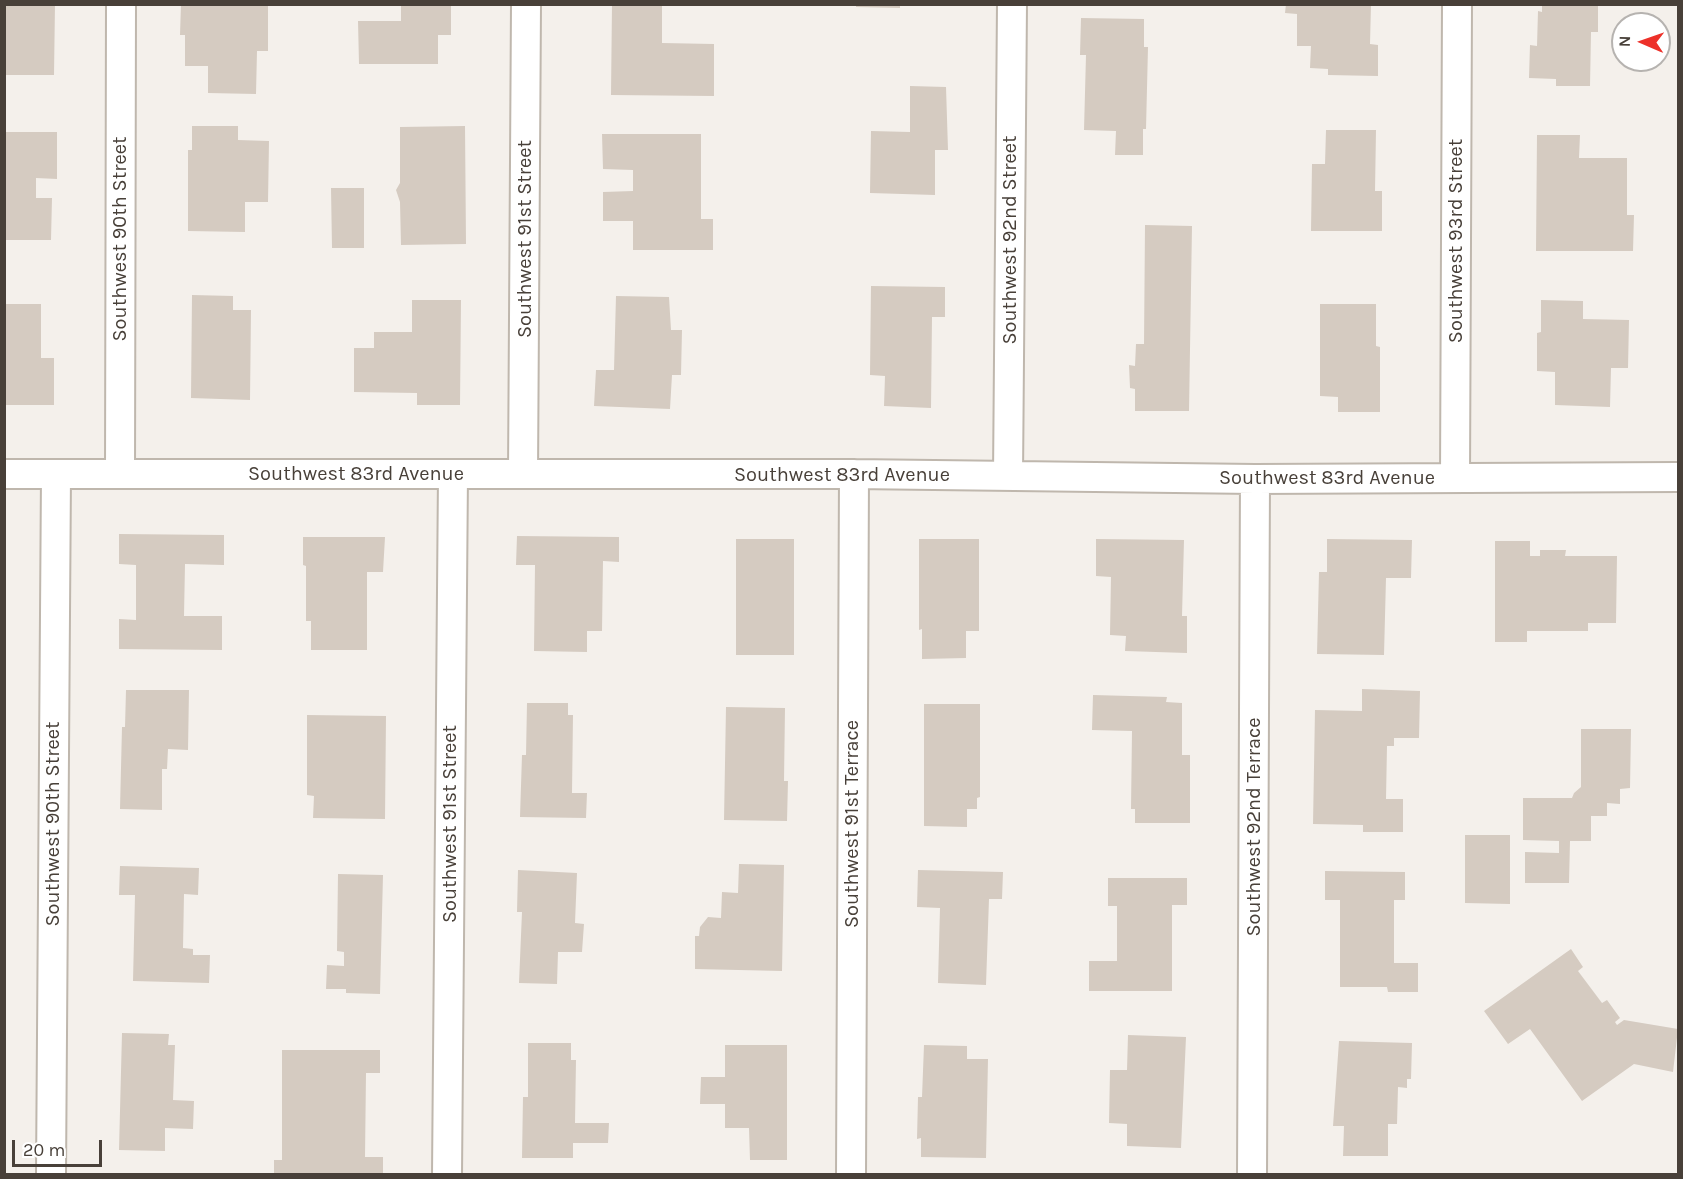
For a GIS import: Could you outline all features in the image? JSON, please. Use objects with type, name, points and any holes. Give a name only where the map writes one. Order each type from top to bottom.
[{"type":"street","name":"Southwest 90th Street","points":[[120,474],[121,4]]},
{"type":"street","name":"Southwest 91st Street","points":[[523,474],[526,4]]},
{"type":"street","name":"Southwest 92nd Street","points":[[1008,476],[1012,4]]},
{"type":"street","name":"Southwest 93rd Street","points":[[1455,478],[1457,4]]},
{"type":"street","name":"Southwest 83rd Avenue","points":[[4,474],[854,474],[1255,479],[1678,477]]},
{"type":"street","name":"Southwest 90th Street","points":[[51,1174],[56,474]]},
{"type":"street","name":"Southwest 91st Street","points":[[447,1174],[453,474]]},
{"type":"street","name":"Southwest 91st Terrace","points":[[851,1174],[854,474]]},
{"type":"street","name":"Southwest 92nd Terrace","points":[[1252,1174],[1255,479]]},
{"type":"building","points":[[4,4],[55,4],[54,75],[4,75]]},
{"type":"building","points":[[181,4],[268,4],[268,51],[257,51],[256,94],[208,93],[208,66],[185,66],[185,35],[180,35]]},
{"type":"building","points":[[401,4],[451,4],[451,35],[438,35],[438,64],[359,64],[358,21],[401,21]]},
{"type":"building","points":[[612,4],[662,4],[662,43],[714,44],[714,96],[611,95]]},
{"type":"building","points":[[856,4],[900,4],[900,8],[856,7]]},
{"type":"building","points":[[1286,4],[1371,4],[1370,44],[1378,45],[1378,76],[1328,75],[1328,69],[1310,68],[1311,46],[1297,46],[1297,14],[1285,13]]},
{"type":"building","points":[[1542,4],[1598,4],[1598,32],[1591,32],[1590,86],[1556,86],[1556,79],[1529,78],[1530,45],[1537,46],[1538,11],[1542,12]]},
{"type":"building","points":[[1081,18],[1144,19],[1144,47],[1148,47],[1143,155],[1115,155],[1116,131],[1084,130],[1086,55],[1080,55]]},
{"type":"building","points":[[910,86],[946,87],[948,150],[935,150],[935,195],[870,193],[871,131],[910,132]]},
{"type":"building","points":[[192,126],[238,126],[238,140],[269,141],[268,202],[245,202],[245,232],[188,231],[188,150],[192,150]]},
{"type":"building","points":[[465,126],[466,244],[401,245],[400,202],[396,190],[400,183],[400,127]]},
{"type":"building","points":[[1326,130],[1376,130],[1375,191],[1382,191],[1382,231],[1311,231],[1312,164],[1325,164]]},
{"type":"building","points":[[4,132],[57,132],[57,179],[36,178],[36,198],[52,198],[51,240],[4,240]]},
{"type":"building","points":[[602,134],[701,134],[701,219],[713,219],[713,250],[633,250],[633,221],[603,221],[603,192],[633,191],[633,170],[603,169]]},
{"type":"building","points":[[1537,135],[1580,135],[1579,158],[1627,158],[1627,215],[1634,215],[1633,251],[1536,251]]},
{"type":"building","points":[[331,188],[364,188],[364,248],[332,248]]},
{"type":"building","points":[[1145,225],[1192,226],[1189,411],[1135,411],[1135,389],[1130,388],[1129,365],[1135,366],[1136,344],[1144,344]]},
{"type":"building","points":[[871,286],[945,287],[945,317],[932,317],[931,408],[884,406],[885,376],[870,375]]},
{"type":"building","points":[[192,295],[233,296],[233,310],[251,310],[250,400],[191,398]]},
{"type":"building","points":[[616,296],[669,297],[671,330],[682,330],[681,375],[672,375],[670,409],[594,406],[596,370],[614,370]]},
{"type":"building","points":[[412,300],[461,300],[460,405],[417,405],[417,393],[354,392],[354,348],[374,348],[374,332],[412,332]]},
{"type":"building","points":[[1541,300],[1583,301],[1583,319],[1629,320],[1628,368],[1611,368],[1610,407],[1555,405],[1555,372],[1537,371],[1537,333],[1541,332]]},
{"type":"building","points":[[4,304],[41,304],[41,358],[54,358],[54,405],[4,405]]},
{"type":"building","points":[[1320,304],[1376,304],[1376,346],[1380,347],[1380,412],[1338,412],[1338,397],[1320,396]]},
{"type":"building","points":[[119,534],[224,535],[224,565],[185,564],[184,616],[222,616],[222,650],[119,649],[119,619],[136,620],[136,565],[119,564]]},
{"type":"building","points":[[517,536],[619,537],[619,562],[603,561],[602,631],[587,631],[587,652],[534,651],[535,565],[516,565]]},
{"type":"building","points":[[303,537],[385,537],[383,572],[367,572],[367,650],[311,650],[311,621],[306,621],[306,566],[303,565]]},
{"type":"building","points":[[736,539],[794,539],[794,655],[736,655]]},
{"type":"building","points":[[919,539],[979,539],[979,631],[966,631],[966,658],[922,659],[922,629],[919,630]]},
{"type":"building","points":[[1096,539],[1184,540],[1182,616],[1187,616],[1187,653],[1125,651],[1126,636],[1110,635],[1111,577],[1096,576]]},
{"type":"building","points":[[1327,539],[1412,540],[1411,578],[1386,578],[1384,655],[1317,654],[1319,572],[1327,572]]},
{"type":"building","points":[[1495,541],[1530,541],[1530,556],[1540,556],[1540,550],[1566,550],[1565,556],[1617,556],[1616,623],[1588,623],[1588,631],[1527,631],[1527,642],[1495,642]]},
{"type":"building","points":[[1362,689],[1420,691],[1419,738],[1394,738],[1394,746],[1387,746],[1386,799],[1403,799],[1403,832],[1363,832],[1363,825],[1313,824],[1315,710],[1362,711]]},
{"type":"building","points":[[126,690],[189,690],[188,750],[168,749],[167,769],[162,769],[162,810],[120,809],[122,727],[125,727]]},
{"type":"building","points":[[1093,695],[1167,697],[1166,702],[1182,703],[1182,755],[1190,755],[1190,823],[1135,823],[1135,809],[1131,809],[1132,731],[1092,730]]},
{"type":"building","points":[[527,703],[568,703],[568,715],[573,715],[572,793],[587,793],[586,818],[520,817],[522,755],[526,755]]},
{"type":"building","points":[[924,704],[980,704],[980,797],[977,798],[977,809],[967,809],[967,827],[924,826]]},
{"type":"building","points":[[726,707],[785,708],[784,781],[788,781],[787,821],[724,820]]},
{"type":"building","points":[[307,715],[386,716],[385,819],[313,818],[314,796],[307,795]]},
{"type":"building","points":[[1581,729],[1631,729],[1630,788],[1620,789],[1620,804],[1607,803],[1607,816],[1591,816],[1591,841],[1570,841],[1569,883],[1525,883],[1525,852],[1559,853],[1559,841],[1523,840],[1523,798],[1572,798],[1581,787]]},
{"type":"building","points":[[1465,835],[1510,835],[1510,904],[1465,903]]},
{"type":"building","points":[[739,864],[784,865],[782,971],[695,969],[695,936],[699,936],[700,927],[708,917],[721,918],[722,892],[738,893]]},
{"type":"building","points":[[120,866],[199,868],[198,895],[184,894],[183,948],[193,949],[193,955],[210,955],[209,983],[133,981],[135,895],[119,895]]},
{"type":"building","points":[[518,870],[577,873],[575,923],[584,924],[582,952],[558,952],[557,984],[519,983],[522,912],[517,912]]},
{"type":"building","points":[[918,870],[1003,872],[1002,899],[989,899],[986,985],[938,983],[940,908],[917,907]]},
{"type":"building","points":[[1325,871],[1405,872],[1405,900],[1394,900],[1394,963],[1418,963],[1418,992],[1388,992],[1387,987],[1340,987],[1340,900],[1325,900]]},
{"type":"building","points":[[338,874],[383,875],[380,994],[346,993],[346,989],[326,989],[327,965],[344,966],[344,952],[337,951]]},
{"type":"building","points":[[1108,878],[1187,878],[1187,905],[1172,905],[1172,991],[1089,991],[1089,961],[1117,961],[1117,906],[1108,906]]},
{"type":"building","points":[[1571,949],[1583,967],[1578,971],[1602,1003],[1607,1000],[1620,1018],[1615,1022],[1617,1025],[1624,1020],[1678,1029],[1673,1072],[1634,1064],[1582,1101],[1530,1029],[1508,1044],[1484,1011]]},
{"type":"building","points":[[122,1033],[169,1034],[168,1045],[175,1045],[173,1100],[194,1101],[193,1129],[165,1128],[165,1151],[119,1150]]},
{"type":"building","points":[[1128,1035],[1186,1037],[1181,1148],[1127,1146],[1127,1124],[1109,1123],[1110,1070],[1127,1070]]},
{"type":"building","points":[[1339,1041],[1412,1043],[1411,1079],[1407,1079],[1407,1088],[1398,1087],[1397,1124],[1388,1124],[1388,1156],[1343,1156],[1344,1126],[1333,1126]]},
{"type":"building","points":[[528,1043],[571,1043],[571,1060],[576,1060],[575,1123],[609,1123],[608,1143],[573,1143],[573,1158],[522,1158],[523,1097],[528,1097]]},
{"type":"building","points":[[725,1045],[787,1045],[787,1160],[750,1160],[749,1128],[725,1128],[725,1104],[700,1104],[701,1077],[725,1077]]},
{"type":"building","points":[[924,1045],[967,1046],[967,1059],[988,1059],[986,1158],[921,1157],[921,1138],[917,1139],[918,1097],[922,1097]]},
{"type":"building","points":[[282,1050],[380,1050],[380,1073],[366,1073],[365,1157],[383,1157],[383,1174],[274,1174],[274,1160],[282,1160]]}]
